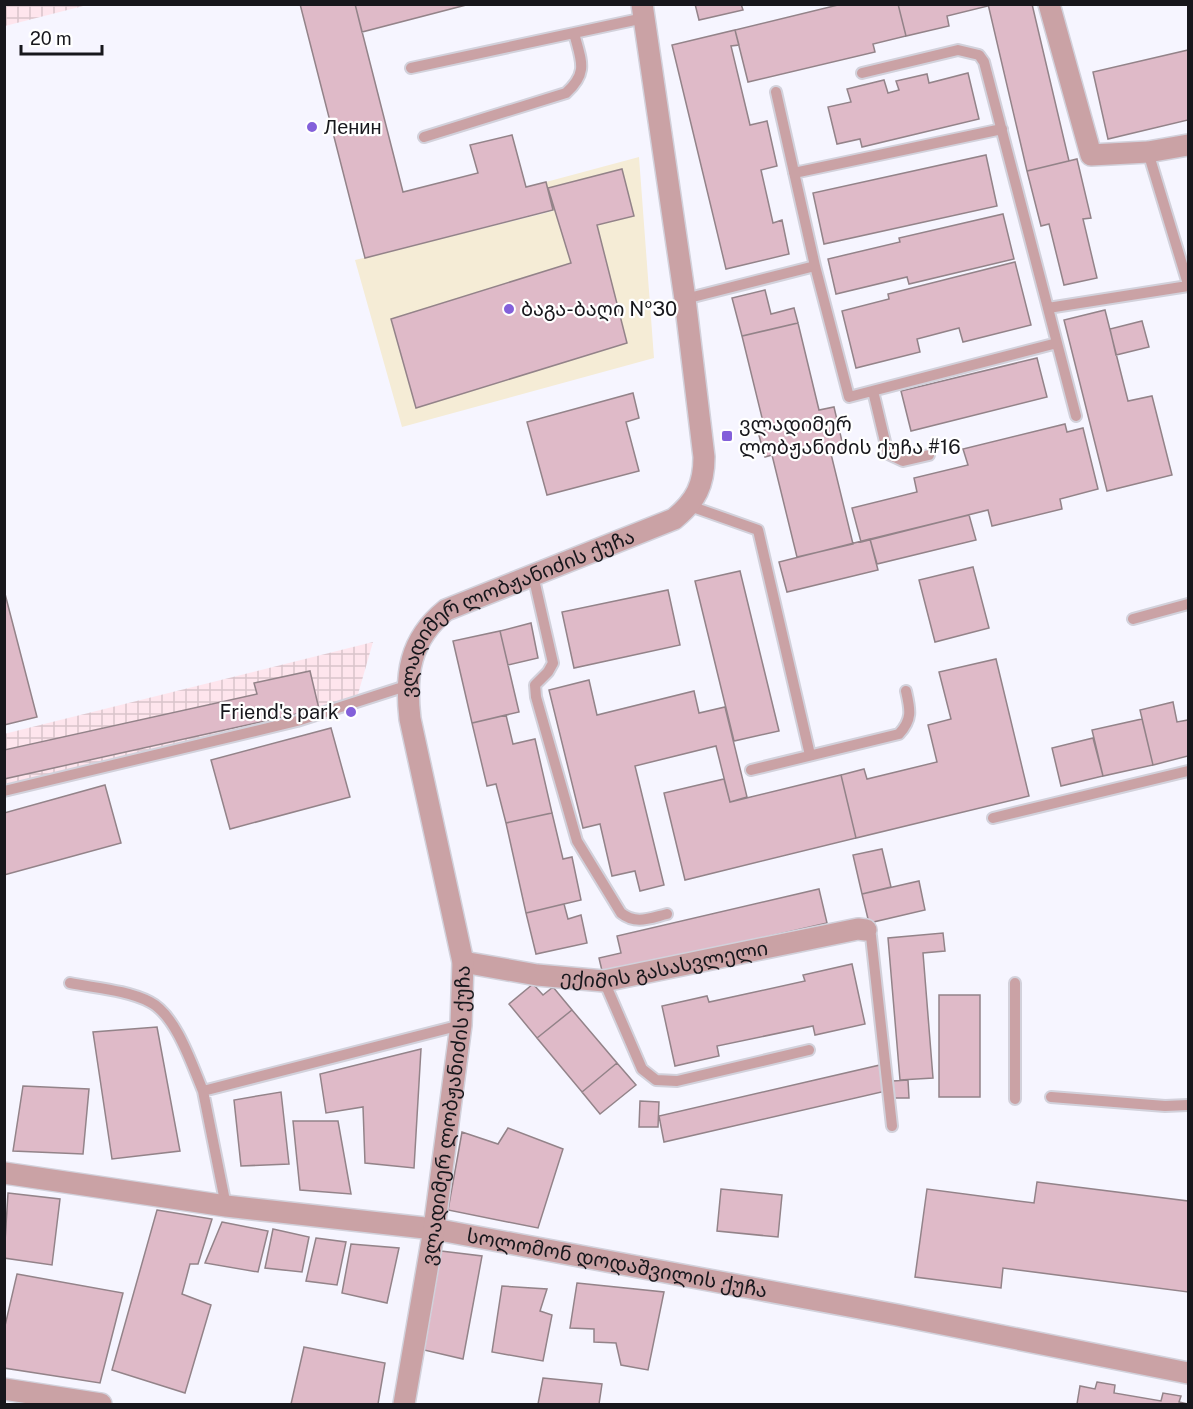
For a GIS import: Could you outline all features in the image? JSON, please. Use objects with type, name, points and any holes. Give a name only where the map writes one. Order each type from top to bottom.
[{"type":"street","points":[[1049,4],[1091,155],[1148,152],[1188,145]]},
{"type":"street","points":[[643,11],[685,299],[704,457],[704,477],[690,506]]},
{"type":"street","name":"ვლადიმერ ლობჟანიძის ქუჩა","points":[[404,1404],[434,1229],[461,1025],[463,962],[410,719],[406,686],[415,648],[428,624],[446,610],[674,519],[690,506]]},
{"type":"street","name":"ექიმის გასასვლელი","points":[[463,962],[537,975],[604,981],[847,931],[866,930]]},
{"type":"street","name":"სოლომონ დოდაშვილის ქუჩა","points":[[4,1173],[226,1206],[434,1229],[874,1311],[1188,1373]]},
{"type":"street","points":[[4,1389],[100,1404]]},
{"type":"lane","points":[[411,68],[574,33],[643,11]]},
{"type":"lane","points":[[424,137],[566,93],[579,80],[583,66],[574,33]]},
{"type":"lane","points":[[862,73],[958,50],[979,55],[984,62],[1076,416]]},
{"type":"lane","points":[[776,92],[815,266],[849,397],[1057,343]]},
{"type":"lane","points":[[794,173],[1002,129]]},
{"type":"lane","points":[[1048,308],[1188,285],[1148,152]]},
{"type":"lane","points":[[685,299],[815,266]]},
{"type":"lane","points":[[873,391],[888,453],[903,461],[929,455]]},
{"type":"lane","points":[[690,506],[758,530],[810,755]]},
{"type":"lane","points":[[533,575],[553,663],[548,672],[535,685],[536,697],[577,841],[621,913],[629,920],[639,921],[668,914]]},
{"type":"lane","points":[[1133,619],[1188,603]]},
{"type":"lane","points":[[4,791],[297,721],[406,686]]},
{"type":"lane","points":[[751,770],[899,734],[908,724],[911,713],[906,691]]},
{"type":"lane","points":[[993,818],[1188,771]]},
{"type":"lane","points":[[866,930],[871,936],[892,1126]]},
{"type":"lane","points":[[604,981],[642,1069],[656,1080],[677,1081],[809,1050]]},
{"type":"lane","points":[[70,983],[133,995],[151,1002],[167,1015],[204,1091],[226,1206]]},
{"type":"lane","points":[[1015,1099],[1016,983]]},
{"type":"lane","points":[[204,1091],[461,1025]]},
{"type":"lane","points":[[1051,1097],[1165,1106],[1188,1105]]},
{"type":"shaded area","points":[[5,4],[87,4],[87,5],[5,26]]},
{"type":"shaded area","name":"ბაგა-ბაღი №30","points":[[639,157],[654,358],[402,427],[355,260],[553,211],[546,182]]},
{"type":"shaded area","points":[[373,642],[354,708],[5,788],[4,734]]},
{"type":"building","points":[[300,4],[355,4],[403,192],[478,173],[470,145],[512,135],[526,187],[546,182],[553,210],[365,258]]},
{"type":"building","points":[[355,4],[470,4],[362,32]]},
{"type":"building","points":[[695,4],[741,4],[743,10],[699,20]]},
{"type":"building","points":[[842,4],[898,4],[906,36],[873,44],[875,52],[748,82],[735,30]]},
{"type":"building","points":[[898,4],[988,4],[988,6],[947,16],[949,26],[906,36]]},
{"type":"building","points":[[988,4],[1032,4],[1069,161],[1027,171]]},
{"type":"building","points":[[735,30],[739,45],[731,46],[750,125],[767,121],[777,166],[761,170],[773,223],[782,220],[789,254],[726,269],[672,45]]},
{"type":"building","points":[[1188,50],[1188,120],[1108,139],[1093,72]]},
{"type":"building","points":[[968,73],[979,119],[862,147],[860,139],[837,144],[828,107],[851,102],[847,89],[884,80],[888,93],[899,90],[896,81],[927,74],[929,83]]},
{"type":"building","points":[[986,155],[997,206],[824,244],[813,193]]},
{"type":"building","points":[[1077,159],[1091,218],[1083,219],[1097,278],[1064,285],[1049,224],[1041,226],[1027,171]]},
{"type":"building","points":[[622,169],[634,216],[597,225],[627,343],[416,408],[391,319],[571,263],[548,188]]},
{"type":"building","points":[[1003,214],[1014,259],[909,284],[907,277],[836,294],[828,259],[900,242],[899,238]]},
{"type":"building","points":[[1015,262],[1031,325],[963,342],[959,328],[917,339],[920,352],[856,368],[842,311],[889,299],[888,294]]},
{"type":"building","points":[[765,290],[771,314],[794,308],[798,323],[742,336],[732,298]]},
{"type":"building","points":[[1105,310],[1128,401],[1152,396],[1172,475],[1107,491],[1064,320]]},
{"type":"building","points":[[1142,321],[1149,347],[1116,355],[1110,329]]},
{"type":"building","points":[[798,323],[819,410],[834,407],[844,450],[831,454],[853,544],[797,557],[772,455],[765,457],[758,432],[765,430],[742,336]]},
{"type":"building","points":[[1037,358],[1047,397],[911,431],[901,391]]},
{"type":"building","points":[[633,393],[639,418],[626,422],[639,471],[547,495],[527,422]]},
{"type":"building","points":[[1065,424],[1067,432],[1083,428],[1098,489],[1060,499],[1062,509],[992,526],[988,510],[861,542],[852,508],[917,492],[914,478],[968,465],[963,449]]},
{"type":"building","points":[[969,515],[976,540],[877,564],[870,539]]},
{"type":"building","points":[[870,539],[878,570],[787,592],[779,562]]},
{"type":"building","points":[[973,567],[989,628],[935,642],[919,580]]},
{"type":"building","points":[[740,571],[779,731],[734,741],[695,581]]},
{"type":"building","points":[[4,590],[37,717],[4,725]]},
{"type":"building","points":[[668,590],[680,645],[574,668],[562,612]]},
{"type":"building","points":[[531,623],[538,658],[508,665],[500,631]]},
{"type":"building","points":[[500,631],[519,712],[472,723],[453,641]]},
{"type":"building","points":[[996,659],[1029,796],[856,838],[841,775],[864,769],[867,779],[937,762],[928,725],[951,719],[939,672]]},
{"type":"building","points":[[310,671],[319,709],[4,779],[4,750],[257,694],[254,683]]},
{"type":"building","points":[[589,680],[597,715],[694,691],[699,713],[725,707],[747,797],[730,802],[716,746],[635,766],[664,885],[640,891],[635,871],[612,876],[600,824],[583,828],[549,690]]},
{"type":"building","points":[[1173,702],[1177,722],[1188,720],[1188,756],[1153,765],[1140,710]]},
{"type":"building","points":[[506,715],[513,744],[535,739],[552,813],[506,823],[496,784],[487,786],[472,723]]},
{"type":"building","points":[[1142,719],[1153,765],[1103,776],[1092,730]]},
{"type":"building","points":[[331,728],[350,797],[230,829],[211,760]]},
{"type":"building","points":[[1093,738],[1103,776],[1061,786],[1052,748]]},
{"type":"building","points":[[841,775],[856,838],[685,880],[664,793],[724,779],[730,802]]},
{"type":"building","points":[[105,785],[121,843],[4,875],[4,813]]},
{"type":"building","points":[[552,813],[563,859],[572,857],[581,900],[526,913],[506,823]]},
{"type":"building","points":[[882,849],[891,887],[862,894],[853,855]]},
{"type":"building","points":[[919,881],[925,910],[869,923],[862,894]]},
{"type":"building","points":[[819,889],[827,923],[603,975],[599,958],[621,953],[617,936]]},
{"type":"building","points":[[564,904],[568,919],[581,915],[587,943],[536,954],[526,913]]},
{"type":"building","points":[[943,933],[945,951],[923,953],[933,1078],[900,1080],[888,938]]},
{"type":"building","points":[[852,964],[865,1024],[815,1035],[813,1026],[717,1046],[719,1056],[675,1066],[662,1006],[707,996],[709,1002],[805,981],[803,975]]},
{"type":"building","points":[[533,984],[543,995],[553,987],[572,1010],[537,1038],[509,1004]]},
{"type":"building","points":[[939,995],[980,995],[980,1097],[939,1097]]},
{"type":"building","points":[[572,1010],[617,1063],[582,1092],[537,1038]]},
{"type":"building","points":[[157,1027],[180,1151],[112,1159],[93,1032]]},
{"type":"building","points":[[421,1049],[414,1168],[365,1163],[363,1107],[326,1113],[320,1074]]},
{"type":"building","points":[[617,1063],[636,1085],[600,1114],[582,1092]]},
{"type":"building","points":[[880,1065],[886,1091],[664,1142],[659,1116]]},
{"type":"building","points":[[908,1080],[909,1098],[894,1098],[893,1081]]},
{"type":"building","points":[[23,1086],[89,1089],[83,1154],[13,1151]]},
{"type":"building","points":[[281,1092],[289,1164],[241,1166],[234,1100]]},
{"type":"building","points":[[640,1101],[659,1102],[658,1127],[639,1127]]},
{"type":"building","points":[[293,1121],[338,1121],[351,1194],[300,1190]]},
{"type":"building","points":[[508,1128],[563,1149],[538,1228],[448,1210],[462,1132],[498,1144]]},
{"type":"building","points":[[1037,1182],[1188,1201],[1188,1292],[1003,1268],[1001,1288],[915,1277],[927,1189],[1034,1203]]},
{"type":"building","points":[[721,1189],[782,1195],[778,1237],[717,1231]]},
{"type":"building","points":[[8,1193],[60,1199],[52,1265],[4,1258]]},
{"type":"building","points":[[157,1210],[212,1219],[198,1264],[190,1264],[182,1294],[211,1305],[185,1393],[112,1370]]},
{"type":"building","points":[[222,1222],[268,1231],[258,1272],[205,1263]]},
{"type":"building","points":[[273,1229],[309,1237],[302,1272],[265,1268]]},
{"type":"building","points":[[316,1238],[346,1242],[337,1285],[306,1281]]},
{"type":"building","points":[[351,1244],[399,1248],[387,1303],[342,1293]]},
{"type":"building","points":[[441,1251],[482,1256],[463,1359],[424,1350]]},
{"type":"building","points":[[17,1274],[123,1293],[100,1383],[4,1368],[4,1330]]},
{"type":"building","points":[[577,1283],[664,1292],[648,1370],[621,1365],[616,1343],[594,1342],[594,1329],[570,1328]]},
{"type":"building","points":[[502,1286],[547,1289],[540,1311],[552,1315],[543,1361],[492,1352]]},
{"type":"building","points":[[304,1347],[385,1363],[378,1404],[291,1404]]},
{"type":"building","points":[[543,1378],[602,1384],[599,1404],[538,1404]]},
{"type":"building","points":[[1097,1382],[1115,1385],[1114,1393],[1161,1401],[1163,1393],[1181,1396],[1179,1402],[1188,1404],[1077,1404],[1080,1386],[1095,1389]]},
{"type":"place","name":"Ленин","points":[[312,127]]},
{"type":"place","name":"ბაგა-ბაღი №30","points":[[509,309]]},
{"type":"place","name":"ვლადიმერ ლობჟანიძის ქუჩა #16","points":[[727,436]]},
{"type":"place","name":"Friend's park","points":[[351,712]]}]
